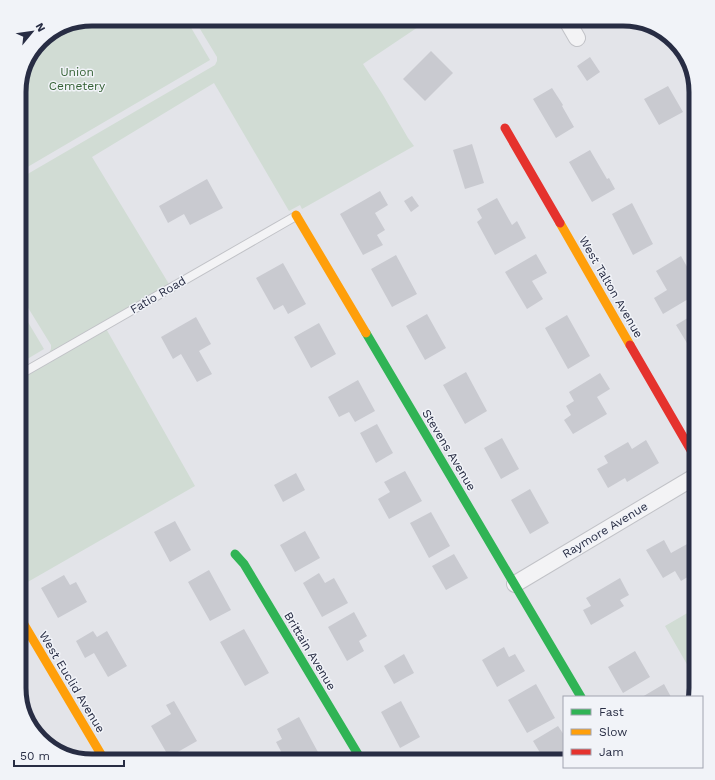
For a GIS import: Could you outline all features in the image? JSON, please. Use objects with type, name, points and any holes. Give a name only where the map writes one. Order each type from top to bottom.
[{"type":"street","points":[[570,26],[577,38]]},
{"type":"street","name":"West Talton Avenue","points":[[505,128],[689,446]]},
{"type":"street","name":"Stevens Avenue","points":[[296,216],[580,696]]},
{"type":"street","name":"Raymore Avenue","points":[[515,584],[689,480]]},
{"type":"street","name":"Brittain Avenue","points":[[235,554],[244,564],[358,754]]},
{"type":"street","name":"West Euclid Avenue","points":[[26,628],[100,754]]},
{"type":"lane","name":"Fatio Road","points":[[26,371],[296,216]]},
{"type":"green space","name":"Union Cemetery","points":[[190,26],[210,60],[26,168],[27,79],[31,67],[39,52],[52,52],[52,39],[67,31],[79,27]]},
{"type":"green space","points":[[198,26],[420,26],[363,64],[414,146],[302,209],[300,205],[289,211],[214,83],[92,157],[172,289],[104,325],[195,486],[26,583],[26,367],[49,353],[51,345],[26,304],[26,175],[215,65],[217,57]]},
{"type":"green space","points":[[26,319],[44,349],[26,360]]},
{"type":"green space","points":[[689,612],[689,668],[665,626]]},
{"type":"building","points":[[431,51],[453,73],[425,101],[403,79]]},
{"type":"building","points":[[590,57],[600,72],[587,81],[577,66]]},
{"type":"building","points":[[668,86],[683,112],[659,125],[644,99]]},
{"type":"building","points":[[552,88],[563,105],[562,106],[574,127],[556,138],[533,99]]},
{"type":"building","points":[[472,144],[484,183],[465,189],[453,150]]},
{"type":"building","points":[[590,150],[607,179],[609,178],[615,189],[592,202],[569,162]]},
{"type":"building","points":[[207,179],[223,208],[190,225],[184,214],[168,223],[159,206]]},
{"type":"building","points":[[380,191],[388,205],[375,213],[385,230],[377,235],[383,245],[363,255],[340,214]]},
{"type":"building","points":[[412,196],[419,206],[411,212],[404,201]]},
{"type":"building","points":[[497,198],[512,225],[517,221],[526,238],[495,255],[477,222],[482,218],[477,209]]},
{"type":"building","points":[[632,203],[653,244],[633,255],[612,214]]},
{"type":"building","points":[[536,254],[547,273],[532,281],[543,299],[527,309],[505,272]]},
{"type":"building","points":[[396,255],[417,294],[392,307],[371,269]]},
{"type":"building","points":[[681,256],[689,270],[689,299],[663,314],[654,298],[667,290],[656,271]]},
{"type":"building","points":[[283,263],[306,304],[288,314],[283,305],[274,310],[256,278]]},
{"type":"building","points":[[427,314],[446,348],[425,360],[406,326]]},
{"type":"building","points":[[567,315],[590,356],[568,369],[545,328]]},
{"type":"building","points":[[196,317],[211,344],[199,351],[212,374],[197,382],[181,354],[173,359],[161,337]]},
{"type":"building","points":[[689,317],[689,346],[676,325]]},
{"type":"building","points":[[319,323],[336,354],[311,368],[294,337]]},
{"type":"building","points":[[466,372],[487,411],[465,424],[443,385]]},
{"type":"building","points":[[600,373],[610,389],[597,397],[607,414],[573,434],[564,420],[571,415],[566,406],[574,401],[569,392]]},
{"type":"building","points":[[358,380],[375,411],[355,422],[349,412],[339,417],[328,397]]},
{"type":"building","points":[[377,424],[393,453],[376,463],[360,433]]},
{"type":"building","points":[[502,438],[519,469],[501,479],[484,448]]},
{"type":"building","points":[[646,440],[659,463],[627,482],[625,478],[608,488],[597,469],[608,463],[604,456],[628,442],[632,449]]},
{"type":"building","points":[[405,471],[422,501],[389,519],[378,499],[390,492],[384,482]]},
{"type":"building","points":[[296,473],[305,490],[283,502],[274,485]]},
{"type":"building","points":[[530,489],[549,523],[530,534],[511,500]]},
{"type":"building","points":[[431,512],[450,546],[429,558],[410,523]]},
{"type":"building","points":[[175,521],[191,550],[170,562],[154,532]]},
{"type":"building","points":[[305,531],[320,558],[295,572],[280,545]]},
{"type":"building","points":[[664,540],[671,553],[689,543],[689,576],[681,581],[675,571],[663,578],[646,550]]},
{"type":"building","points":[[454,554],[468,578],[446,590],[432,566]]},
{"type":"building","points":[[209,570],[231,610],[210,621],[188,582]]},
{"type":"building","points":[[319,573],[325,583],[334,578],[348,603],[322,617],[303,583]]},
{"type":"building","points":[[64,575],[70,585],[76,582],[87,602],[58,618],[41,588]]},
{"type":"building","points":[[620,578],[629,595],[620,600],[624,606],[591,625],[583,610],[591,606],[586,598]]},
{"type":"building","points":[[354,612],[367,636],[359,641],[364,651],[347,661],[328,627]]},
{"type":"building","points":[[244,629],[269,673],[245,686],[220,642]]},
{"type":"building","points":[[93,631],[97,637],[107,631],[127,666],[108,677],[94,653],[85,658],[76,641]]},
{"type":"building","points":[[504,647],[509,657],[515,654],[525,671],[497,687],[482,660]]},
{"type":"building","points":[[635,651],[650,677],[623,693],[608,667]]},
{"type":"building","points":[[404,654],[414,673],[394,684],[384,666]]},
{"type":"building","points":[[536,684],[555,718],[527,733],[508,700]]},
{"type":"building","points":[[664,684],[670,696],[644,696]]},
{"type":"building","points":[[174,701],[197,741],[174,754],[167,754],[151,726],[171,714],[166,705]]},
{"type":"building","points":[[401,701],[420,737],[400,748],[381,712]]},
{"type":"building","points":[[299,717],[319,754],[293,754],[292,752],[289,754],[282,754],[276,742],[282,739],[277,729]]},
{"type":"building","points":[[558,726],[563,734],[563,754],[541,754],[533,741]]},
{"type":"traffic: fast","points":[[366,333],[580,696]]},
{"type":"traffic: fast","points":[[235,554],[244,564],[358,754]]},
{"type":"traffic: slow","points":[[296,215],[366,333]]},
{"type":"traffic: slow","points":[[560,223],[630,345]]},
{"type":"traffic: slow","points":[[26,628],[101,754]]},
{"type":"traffic: jam","points":[[505,128],[560,223]]},
{"type":"traffic: jam","points":[[630,345],[689,447]]}]
